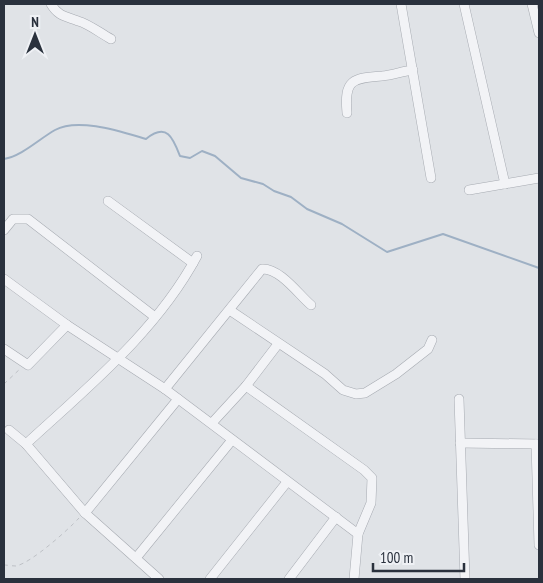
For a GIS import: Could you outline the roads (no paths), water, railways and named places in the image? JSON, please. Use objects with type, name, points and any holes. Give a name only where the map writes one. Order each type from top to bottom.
[{"type":"street","points":[[51,4],[58,14],[76,20],[111,38]]},
{"type":"street","points":[[401,4],[431,178]]},
{"type":"street","points":[[464,4],[505,184]]},
{"type":"street","points":[[532,4],[539,33]]},
{"type":"street","points":[[347,113],[345,94],[354,80],[362,76],[413,70]]},
{"type":"street","points":[[469,190],[539,178]]},
{"type":"street","points":[[26,444],[120,357],[155,316],[195,259],[108,202]]},
{"type":"street","points":[[4,230],[13,219],[28,219],[155,316]]},
{"type":"street","points":[[165,389],[231,311],[258,274],[266,268],[300,291],[311,305]]},
{"type":"street","points":[[4,279],[67,324],[120,357],[165,389],[358,534]]},
{"type":"street","points":[[231,311],[325,374],[343,390],[356,394],[365,393],[396,374],[428,349],[432,340]]},
{"type":"street","points":[[4,349],[28,365],[67,324]]},
{"type":"street","points":[[212,423],[246,386],[278,344]]},
{"type":"street","points":[[246,386],[364,470],[372,478],[371,503],[358,534],[354,579]]},
{"type":"street","points":[[459,399],[465,579]]},
{"type":"street","points":[[85,512],[178,400]]},
{"type":"street","points":[[9,430],[26,444],[85,512],[159,579]]},
{"type":"street","points":[[136,558],[232,440]]},
{"type":"street","points":[[460,443],[538,444],[539,545]]},
{"type":"street","points":[[210,579],[287,482]]},
{"type":"street","points":[[289,579],[336,517]]},
{"type":"waterway","points":[[4,159],[30,147],[55,130],[65,126],[88,125],[146,139],[153,134],[164,132],[172,138],[180,156],[190,158],[202,151],[215,156],[241,178],[263,184],[274,191],[291,197],[307,209],[342,224],[387,252],[443,234],[539,268]]}]
